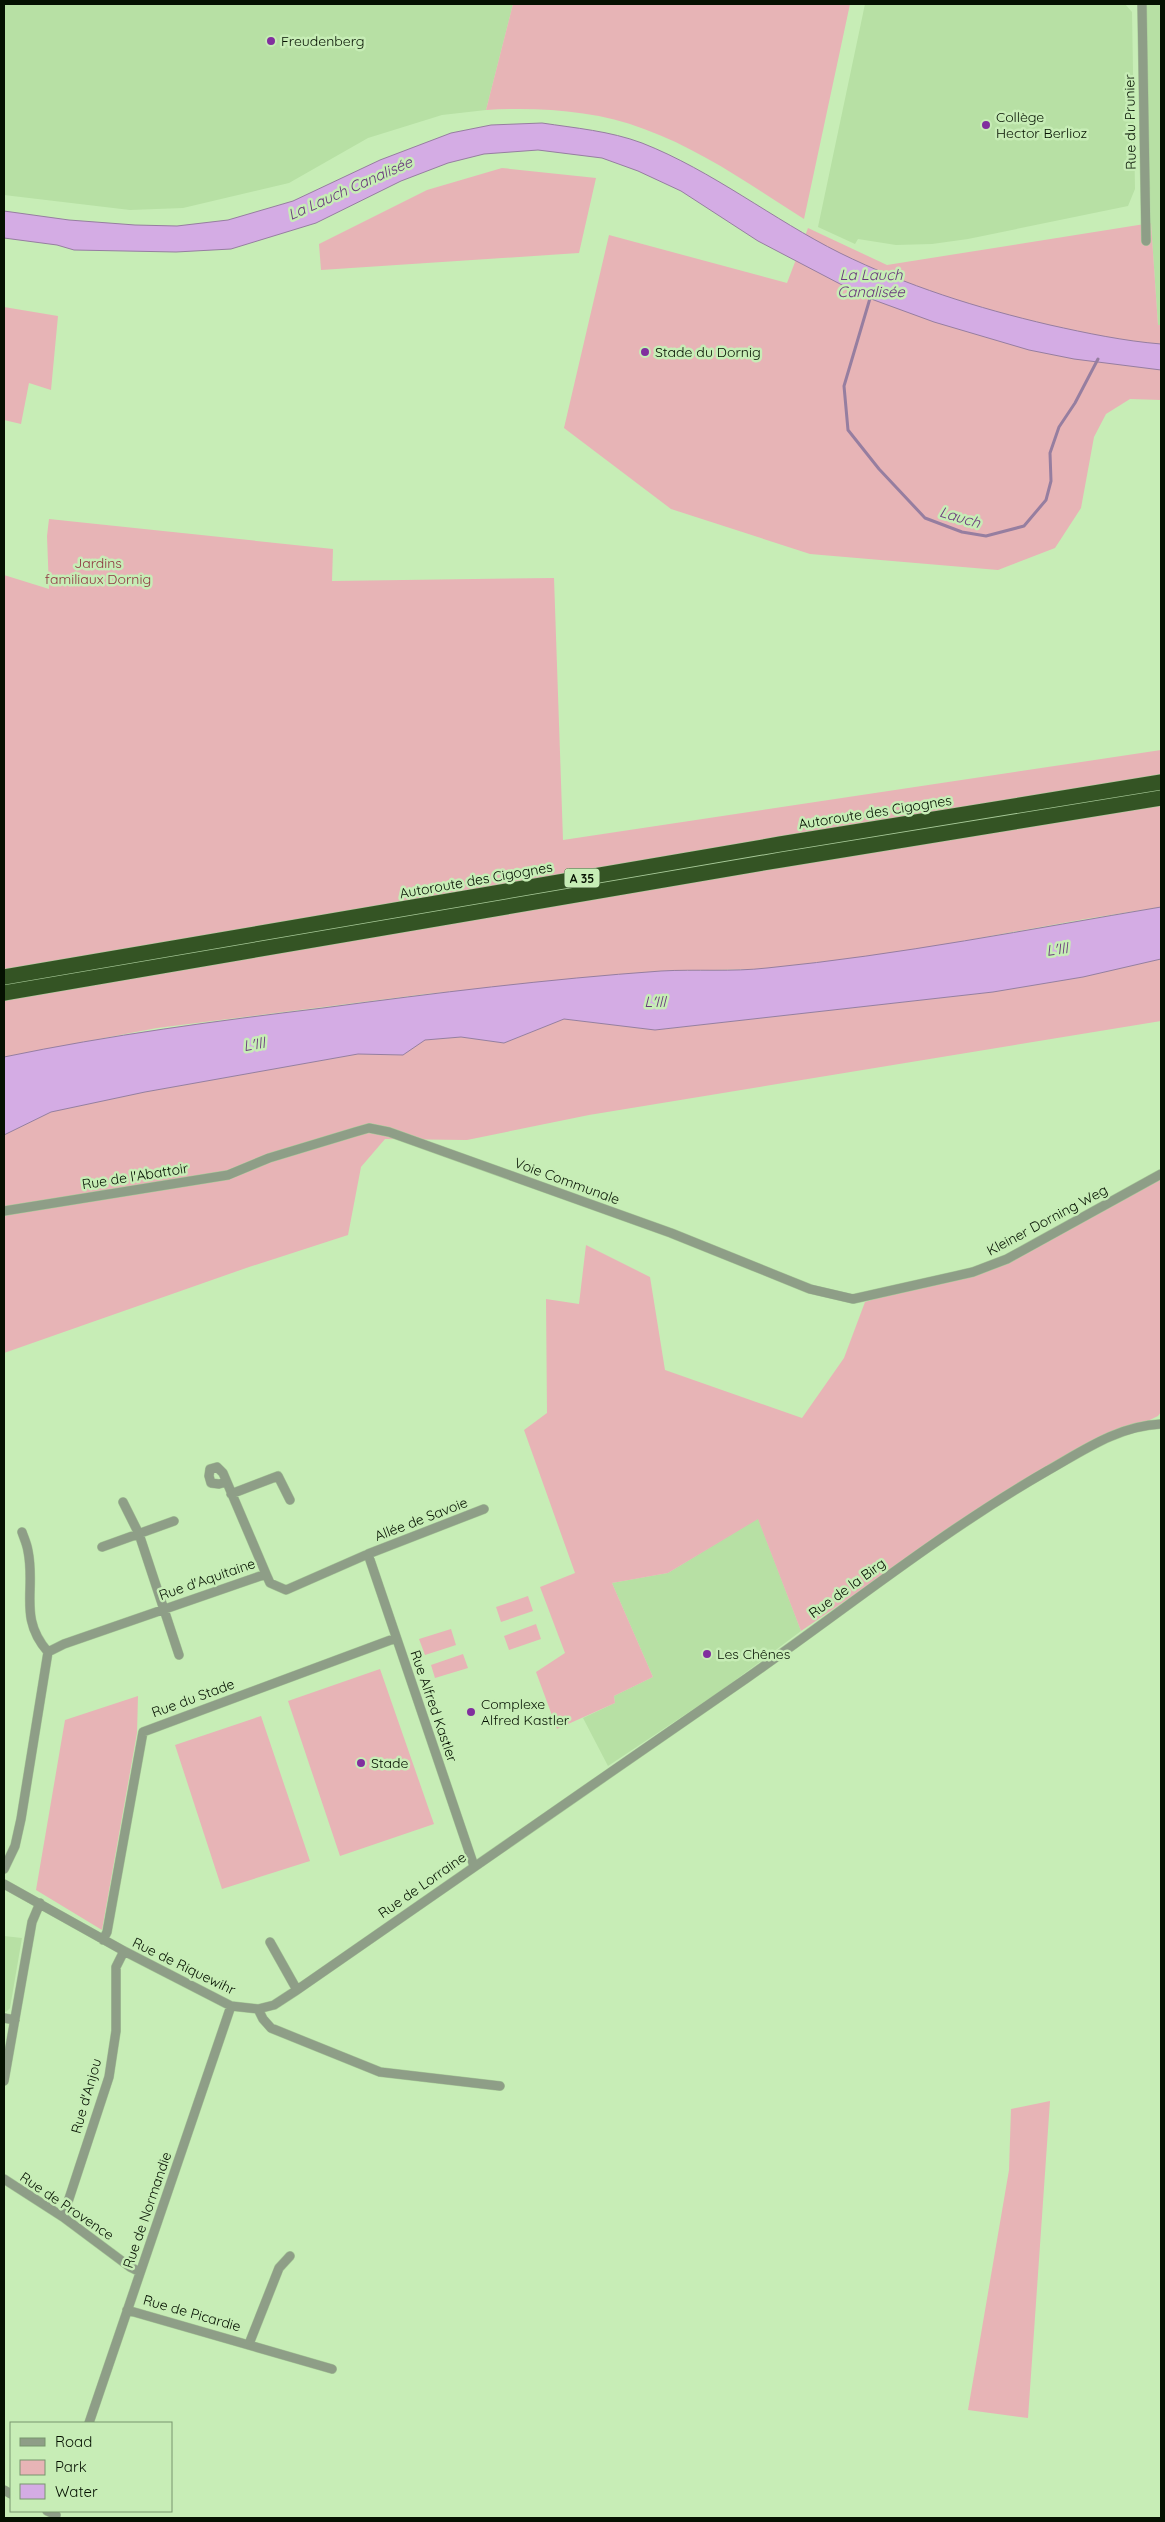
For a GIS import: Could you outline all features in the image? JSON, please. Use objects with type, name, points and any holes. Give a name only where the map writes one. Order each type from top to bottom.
[{"type":"highway","name":"Autoroute des Cigognes","points":[[4,977],[780,844],[1161,782]]},
{"type":"highway","name":"A 35","points":[[4,993],[781,860],[1161,798]]},
{"type":"street","name":"Rue du Prunier","points":[[1142,4],[1146,241]]},
{"type":"street","name":"Voie Communale","points":[[269,1158],[369,1128],[389,1132],[671,1233],[810,1289],[853,1299]]},
{"type":"street","name":"Rue de l'Abattoir","points":[[4,1211],[228,1175],[269,1158]]},
{"type":"street","name":"Kleiner Dorning Weg","points":[[853,1299],[973,1272],[1008,1259],[1161,1174]]},
{"type":"street","name":"Rue de la Birg","points":[[564,1804],[750,1676],[908,1559],[983,1508],[1115,1433],[1142,1426],[1161,1424]]},
{"type":"street","points":[[231,1494],[278,1476],[290,1500]]},
{"type":"street","points":[[226,1482],[266,1574]]},
{"type":"street","points":[[123,1502],[139,1534],[179,1655]]},
{"type":"street","name":"Allée de Savoie","points":[[368,1554],[484,1509]]},
{"type":"street","points":[[102,1547],[174,1521]]},
{"type":"street","points":[[4,1869],[15,1846],[19,1828],[48,1652],[37,1640],[30,1623],[28,1551],[22,1532]]},
{"type":"street","name":"Rue d'Aquitaine","points":[[48,1652],[64,1644],[266,1574],[270,1583],[286,1590],[368,1554]]},
{"type":"street","name":"Rue Alfred Kastler","points":[[368,1554],[474,1866]]},
{"type":"street","name":"Rue du Stade","points":[[103,1940],[107,1932],[143,1732],[396,1638]]},
{"type":"street","name":"Rue de Lorraine","points":[[258,2009],[274,2005],[297,1990],[564,1804]]},
{"type":"street","name":"Rue de Riquewihr","points":[[4,1884],[103,1940],[231,2006],[258,2009]]},
{"type":"street","points":[[4,2081],[32,1922],[40,1903]]},
{"type":"street","points":[[270,1942],[297,1990]]},
{"type":"street","name":"Rue d'Anjou","points":[[63,2217],[109,2077],[116,2031],[116,1967],[124,1951]]},
{"type":"street","name":"Rue de Normandie","points":[[89,2422],[231,2006]]},
{"type":"street","points":[[258,2009],[271,2028],[380,2072],[500,2086]]},
{"type":"street","points":[[4,2018],[15,2020]]},
{"type":"street","name":"Rue de Provence","points":[[4,2180],[63,2217],[130,2267],[140,2272]]},
{"type":"street","name":"Rue de Picardie","points":[[249,2344],[279,2268],[290,2256]]},
{"type":"street","name":"Rue de Picardie","points":[[127,2310],[332,2369]]},
{"type":"shaded area","points":[[4,4],[513,4],[486,110],[442,115],[368,138],[289,183],[183,208],[130,210],[4,195]]},
{"type":"shaded area","name":"Collège Hector Berlioz","points":[[865,4],[1125,4],[1132,12],[1135,189],[1128,206],[968,239],[932,244],[896,245],[858,239],[855,244],[818,227]]},
{"type":"shaded area","points":[[1145,4],[1161,4],[1161,325],[1158,325],[1151,223]]},
{"type":"shaded area","name":"Les Chênes","points":[[758,1518],[801,1631],[722,1690],[608,1766],[583,1718],[615,1703],[614,1696],[653,1677],[612,1583],[668,1573]]},
{"type":"shaded area","points":[[4,1936],[22,1938],[10,2008],[6,2012],[4,2011]]},
{"type":"green space","points":[[513,4],[850,4],[804,219],[706,158],[644,129],[606,118],[566,111],[486,110]]},
{"type":"green space","points":[[502,168],[596,178],[579,253],[321,270],[319,244],[427,190]]},
{"type":"green space","points":[[1151,223],[1158,325],[1161,325],[1161,400],[1130,399],[1106,414],[1094,437],[1081,508],[1055,548],[998,570],[810,554],[671,509],[564,428],[609,235],[787,283],[808,228],[887,265]]},
{"type":"green space","points":[[4,307],[58,316],[51,390],[29,383],[21,424],[4,420]]},
{"type":"green space","name":"Jardins familiaux Dornig","points":[[49,519],[333,549],[332,581],[554,578],[563,840],[1161,750],[1161,907],[897,953],[763,969],[662,971],[426,994],[157,1028],[4,1057],[4,575],[49,589],[47,536]]},
{"type":"green space","points":[[1161,959],[1161,1021],[589,1115],[467,1140],[385,1139],[361,1167],[348,1235],[249,1267],[4,1353],[4,1135],[51,1112],[145,1092],[358,1054],[403,1055],[424,1040],[461,1037],[504,1043],[564,1019],[655,1030],[993,992],[1083,977]]},
{"type":"green space","points":[[1161,1175],[1161,1412],[1158,1416],[1011,1488],[801,1631],[758,1519],[668,1573],[612,1583],[653,1677],[614,1696],[615,1703],[557,1729],[536,1672],[565,1653],[540,1587],[575,1573],[524,1430],[547,1413],[546,1299],[579,1304],[586,1245],[650,1277],[665,1370],[802,1418],[844,1358],[865,1302],[1011,1256]]},
{"type":"green space","points":[[528,1596],[533,1611],[501,1622],[496,1607]]},
{"type":"green space","points":[[536,1624],[541,1639],[509,1650],[504,1636]]},
{"type":"green space","points":[[451,1629],[456,1645],[425,1655],[419,1639]]},
{"type":"green space","points":[[463,1654],[468,1668],[435,1678],[431,1665]]},
{"type":"green space","name":"Stade","points":[[380,1669],[434,1824],[340,1856],[288,1701]]},
{"type":"green space","points":[[138,1696],[137,1733],[102,1930],[36,1890],[65,1720]]},
{"type":"green space","points":[[261,1716],[310,1861],[222,1889],[175,1745]]},
{"type":"green space","points":[[1050,2101],[1028,2418],[968,2410],[1009,2170],[1011,2109]]},
{"type":"water","name":"La Lauch Canalisée","points":[[542,123],[580,128],[630,139],[668,154],[718,181],[815,240],[865,265],[917,286],[996,311],[1050,325],[1119,339],[1161,344],[1161,370],[1074,359],[1029,350],[934,322],[863,296],[758,241],[681,191],[638,171],[602,158],[538,150],[484,154],[448,163],[401,181],[316,223],[231,249],[176,252],[74,250],[57,245],[4,238],[4,211],[69,220],[135,225],[177,226],[228,220],[293,201],[380,160],[451,133],[491,125]]},
{"type":"water","name":"L'Ill","points":[[1161,907],[1161,959],[1083,977],[993,992],[655,1030],[564,1019],[504,1043],[461,1037],[425,1040],[403,1055],[358,1054],[145,1092],[51,1112],[4,1135],[4,1057],[44,1049],[203,1023],[492,987],[661,971],[754,969],[816,963],[964,941]]},
{"type":"waterway","name":"Lauch","points":[[871,295],[844,386],[848,430],[879,469],[925,518],[962,532],[986,536],[1024,526],[1046,500],[1051,481],[1050,453],[1059,427],[1075,403],[1098,359]]},
{"type":"place","name":"Freudenberg","points":[[271,41]]},
{"type":"place","name":"Collège Hector Berlioz","points":[[986,125]]},
{"type":"place","name":"Stade du Dornig","points":[[645,352]]},
{"type":"place","name":"Les Chênes","points":[[707,1654]]},
{"type":"place","name":"Complexe Alfred Kastler","points":[[471,1712]]},
{"type":"place","name":"Stade","points":[[361,1763]]}]
